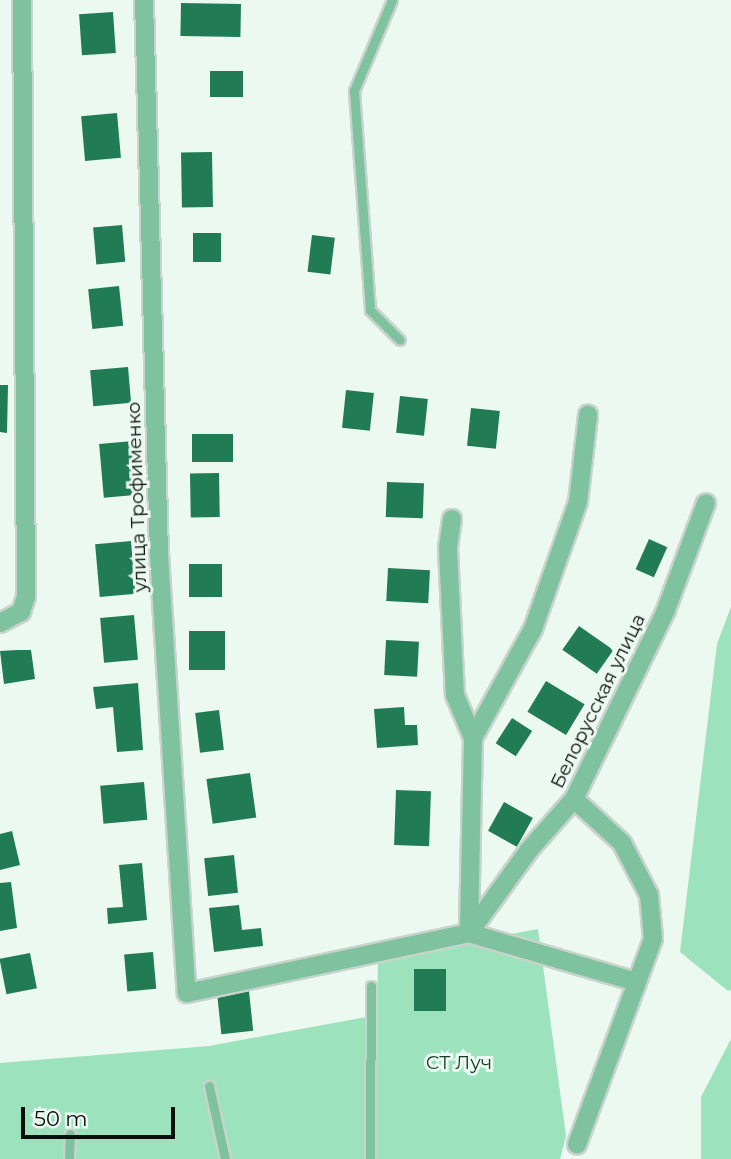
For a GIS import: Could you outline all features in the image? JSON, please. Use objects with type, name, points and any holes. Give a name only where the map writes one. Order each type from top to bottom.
[{"type":"street","points":[[0,623],[22,612],[26,597],[22,0]]},
{"type":"street","name":"улица Трофименко","points":[[144,0],[159,554],[187,993],[470,933]]},
{"type":"street","points":[[473,738],[542,603],[578,502],[588,415]]},
{"type":"street","name":"Белорусская улица","points":[[470,933],[528,850],[574,799],[666,610],[706,503]]},
{"type":"street","points":[[452,519],[447,549],[455,695],[473,738],[470,933],[637,982]]},
{"type":"street","points":[[574,799],[622,844],[649,895],[653,939],[577,1143]]},
{"type":"lane","points":[[392,0],[354,92],[370,310],[400,340]]},
{"type":"lane","points":[[369,1159],[371,986]]},
{"type":"lane","points":[[209,1086],[225,1159]]},
{"type":"lane","points":[[69,1159],[70,1134]]},
{"type":"green space","points":[[731,607],[731,990],[728,991],[680,952],[717,644]]},
{"type":"green space","name":"СТ Луч","points":[[538,929],[566,1136],[560,1159],[0,1159],[0,1063],[209,1046],[377,1015],[378,959]]},
{"type":"green space","points":[[731,1039],[731,1159],[701,1159],[701,1097]]},
{"type":"building","points":[[181,3],[241,4],[240,37],[180,36]]},
{"type":"building","points":[[113,12],[116,53],[82,55],[79,14]]},
{"type":"building","points":[[210,71],[243,71],[243,97],[210,97]]},
{"type":"building","points":[[117,113],[121,158],[85,161],[81,116]]},
{"type":"building","points":[[212,152],[213,207],[182,208],[181,153]]},
{"type":"building","points":[[122,225],[125,262],[96,264],[93,228]]},
{"type":"building","points":[[193,233],[221,233],[221,262],[193,262]]},
{"type":"building","points":[[312,235],[335,238],[330,275],[307,272]]},
{"type":"building","points":[[119,286],[123,326],[92,329],[88,289]]},
{"type":"building","points":[[128,367],[131,403],[93,406],[90,370]]},
{"type":"building","points":[[0,385],[8,385],[7,433],[0,432]]},
{"type":"building","points":[[346,390],[374,393],[370,431],[342,428]]},
{"type":"building","points":[[400,396],[428,399],[424,436],[396,433]]},
{"type":"building","points":[[471,408],[500,411],[496,449],[467,446]]},
{"type":"building","points":[[192,434],[233,434],[233,462],[192,462]]},
{"type":"building","points":[[133,441],[138,495],[104,498],[99,444]]},
{"type":"building","points":[[219,473],[220,517],[191,517],[190,474]]},
{"type":"building","points":[[387,482],[424,483],[423,518],[386,517]]},
{"type":"building","points":[[649,539],[667,547],[654,577],[636,569]]},
{"type":"building","points":[[131,541],[136,594],[100,597],[95,544]]},
{"type":"building","points":[[189,564],[222,564],[222,597],[189,597]]},
{"type":"building","points":[[388,568],[430,570],[428,603],[386,601]]},
{"type":"building","points":[[134,615],[138,660],[104,663],[100,618]]},
{"type":"building","points":[[579,626],[613,650],[597,674],[562,650]]},
{"type":"building","points":[[189,631],[225,631],[225,670],[189,670]]},
{"type":"building","points":[[386,640],[419,642],[417,677],[384,675]]},
{"type":"building","points":[[31,650],[35,679],[4,684],[0,651]]},
{"type":"building","points":[[546,681],[585,704],[566,735],[527,712]]},
{"type":"building","points":[[138,683],[143,750],[117,752],[113,707],[96,709],[93,687]]},
{"type":"building","points":[[404,707],[405,725],[417,725],[418,745],[377,748],[374,709]]},
{"type":"building","points":[[219,710],[224,750],[200,753],[195,713]]},
{"type":"building","points":[[512,718],[532,731],[516,756],[496,743]]},
{"type":"building","points":[[250,773],[256,818],[213,824],[206,779]]},
{"type":"building","points":[[144,782],[147,820],[103,824],[100,786]]},
{"type":"building","points":[[396,790],[431,791],[429,846],[394,845]]},
{"type":"building","points":[[504,802],[533,818],[517,847],[488,831]]},
{"type":"building","points":[[12,831],[20,865],[0,870],[0,834]]},
{"type":"building","points":[[234,855],[238,893],[208,896],[204,858]]},
{"type":"building","points":[[142,863],[147,920],[108,924],[107,908],[123,907],[119,865]]},
{"type":"building","points":[[11,882],[17,928],[0,931],[0,883]]},
{"type":"building","points":[[239,905],[242,930],[261,928],[263,946],[214,952],[209,908]]},
{"type":"building","points":[[153,952],[156,989],[127,991],[124,955]]},
{"type":"building","points":[[30,953],[37,988],[6,994],[0,959]]},
{"type":"building","points":[[414,969],[446,969],[446,1011],[414,1011]]},
{"type":"building","points":[[249,991],[253,1031],[221,1034],[217,994]]}]
